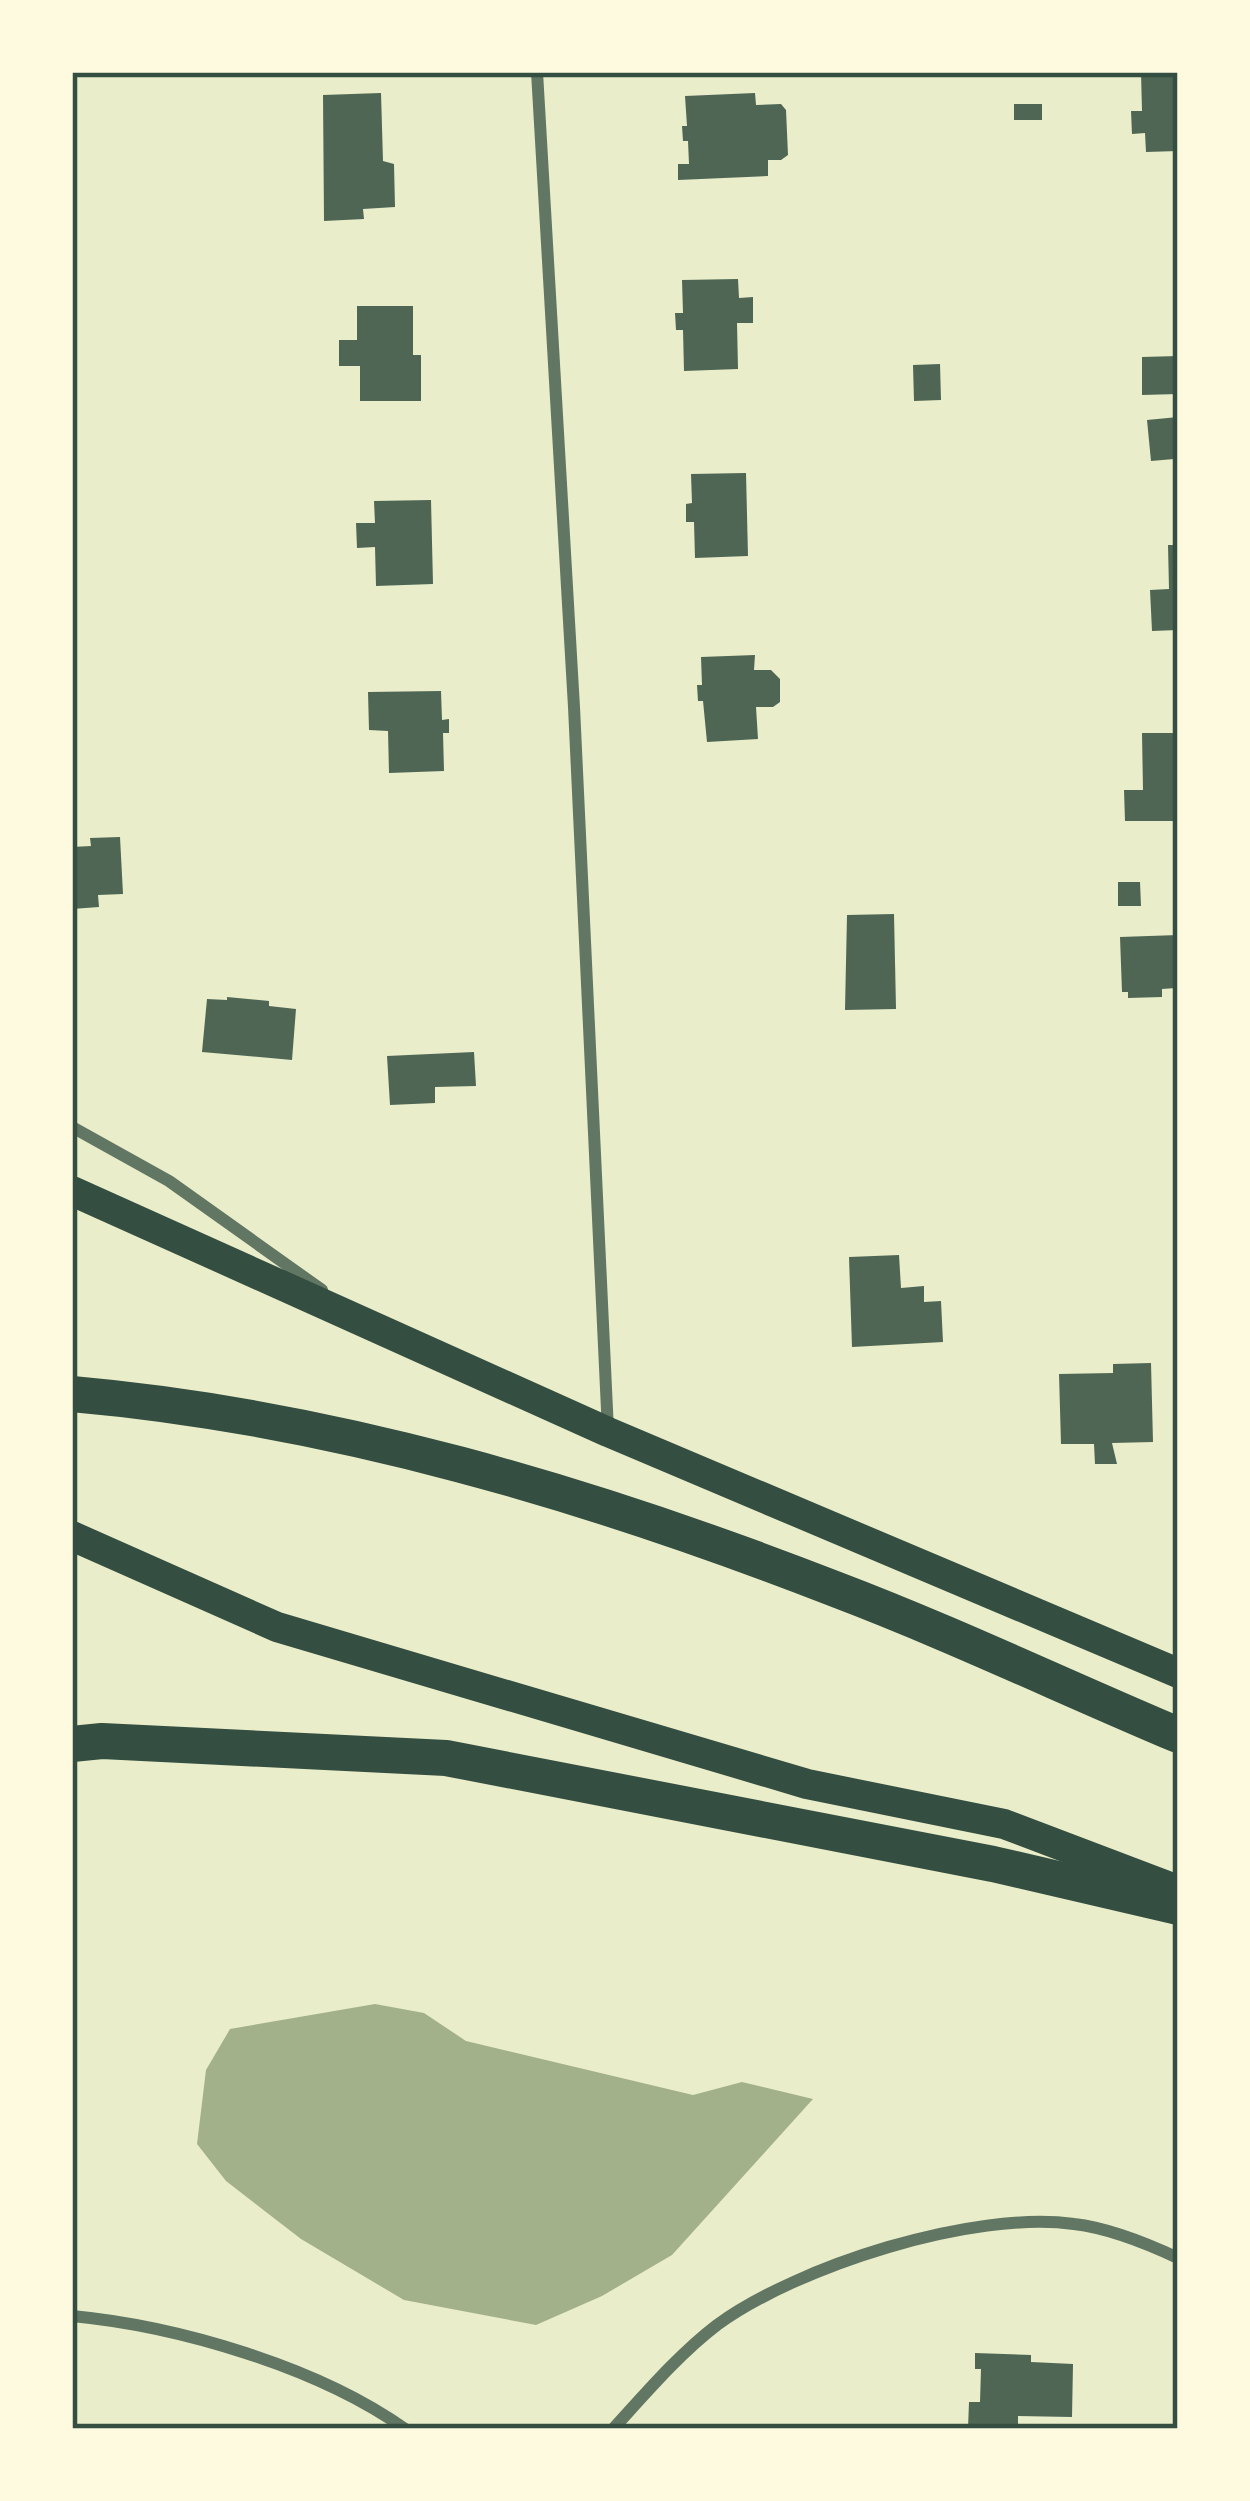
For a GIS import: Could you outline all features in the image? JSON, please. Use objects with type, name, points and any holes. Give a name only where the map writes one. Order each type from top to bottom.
[{"type":"highway","points":[[72,1394],[266,1418],[556,1491],[836,1589],[1178,1735]]},
{"type":"highway","points":[[72,1744],[125,1742],[446,1759],[993,1864],[1178,1907]]},
{"type":"main road","points":[[72,1191],[608,1432],[1178,1673]]},
{"type":"main road","points":[[72,1536],[277,1627],[808,1784],[1004,1824],[1178,1890]]},
{"type":"street","points":[[537,72],[573,683],[608,1432]]},
{"type":"street","points":[[72,1127],[169,1181],[376,1330]]},
{"type":"street","points":[[613,2429],[717,2325],[822,2269],[915,2239],[1008,2224],[1074,2224],[1150,2245],[1178,2258]]},
{"type":"street","points":[[72,2316],[190,2336],[280,2366],[380,2412],[405,2429]]},
{"type":"shaded area","points":[[375,2004],[424,2013],[466,2041],[693,2095],[742,2082],[813,2099],[672,2255],[602,2296],[536,2325],[404,2300],[301,2239],[226,2181],[197,2144],[206,2070],[230,2029]]},
{"type":"building","points":[[1141,72],[1178,72],[1178,151],[1146,152],[1145,133],[1132,134],[1131,111],[1142,111]]},
{"type":"building","points":[[381,93],[383,161],[394,164],[395,207],[363,209],[364,219],[324,221],[323,95]]},
{"type":"building","points":[[755,93],[756,105],[781,104],[786,110],[788,155],[768,160],[768,176],[678,180],[678,164],[689,164],[682,126],[687,126],[685,96]]},
{"type":"building","points":[[1014,104],[1042,104],[1042,120],[1014,120]]},
{"type":"building","points":[[738,279],[739,298],[753,297],[753,323],[737,323],[738,369],[684,371],[683,330],[676,330],[675,313],[683,313],[682,280]]},
{"type":"building","points":[[357,306],[413,306],[413,355],[421,355],[421,401],[360,401],[360,366],[339,366],[339,340],[357,340]]},
{"type":"building","points":[[1178,356],[1178,394],[1142,395],[1142,357]]},
{"type":"building","points":[[940,364],[941,400],[914,401],[913,365]]},
{"type":"building","points":[[1178,417],[1175,471],[1174,459],[1151,461],[1147,420]]},
{"type":"building","points":[[746,473],[748,556],[695,558],[694,522],[686,522],[686,504],[692,503],[691,474]]},
{"type":"building","points":[[431,500],[433,584],[376,586],[375,547],[357,548],[356,523],[375,523],[374,501]]},
{"type":"building","points":[[1168,545],[1178,545],[1178,630],[1152,631],[1150,590],[1169,589]]},
{"type":"building","points":[[755,655],[754,670],[771,670],[780,679],[780,702],[756,707],[758,739],[707,742],[703,701],[698,701],[701,657]]},
{"type":"building","points":[[441,691],[442,720],[449,719],[449,733],[443,733],[444,771],[389,773],[388,731],[369,730],[368,692]]},
{"type":"building","points":[[1142,733],[1178,733],[1178,821],[1125,821],[1124,790],[1143,790]]},
{"type":"building","points":[[120,837],[123,894],[98,895],[99,907],[72,909],[72,847],[91,846],[90,838]]},
{"type":"building","points":[[1118,882],[1140,882],[1141,906],[1118,906]]},
{"type":"building","points":[[894,914],[896,1009],[845,1010],[847,915]]},
{"type":"building","points":[[1178,935],[1176,988],[1162,989],[1162,997],[1128,998],[1128,992],[1122,992],[1120,937]]},
{"type":"building","points":[[227,997],[296,1009],[292,1060],[202,1052],[207,999]]},
{"type":"building","points":[[474,1052],[476,1086],[435,1087],[435,1103],[390,1105],[387,1056]]},
{"type":"building","points":[[899,1255],[901,1288],[924,1286],[924,1302],[941,1301],[943,1342],[852,1347],[849,1257]]},
{"type":"building","points":[[1151,1363],[1153,1442],[1112,1443],[1117,1464],[1095,1464],[1094,1444],[1061,1444],[1059,1374],[1113,1373],[1113,1364]]},
{"type":"building","points":[[975,2353],[1031,2355],[1031,2362],[1073,2364],[1072,2417],[1018,2416],[1018,2429],[968,2429],[969,2402],[980,2402],[981,2369],[975,2369]]}]
